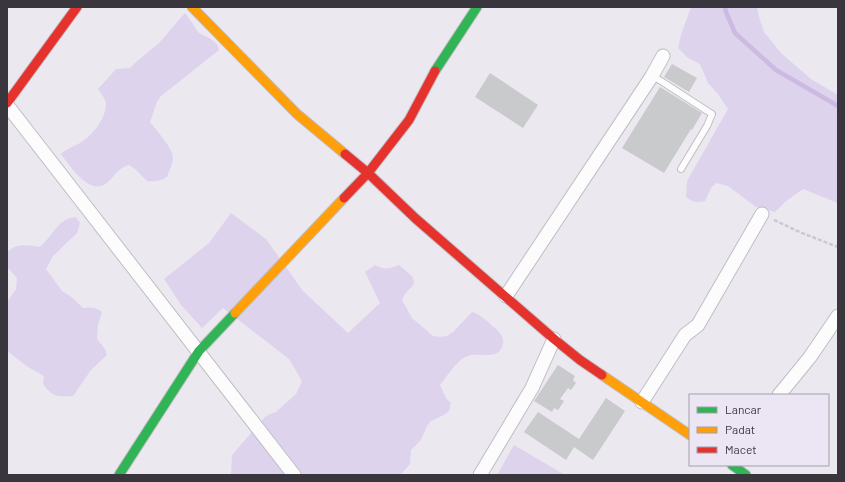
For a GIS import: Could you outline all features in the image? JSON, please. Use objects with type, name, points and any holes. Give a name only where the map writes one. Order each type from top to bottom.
[{"type":"street","points":[[77,7],[7,104],[294,475]]},
{"type":"street","points":[[192,7],[298,114],[368,173],[415,218],[554,339],[580,360],[689,434]]},
{"type":"street","points":[[119,475],[199,351],[368,173],[409,120],[439,64],[477,7]]},
{"type":"street","points":[[506,296],[652,76],[663,56]]},
{"type":"street","points":[[642,402],[684,335],[698,325],[762,214]]},
{"type":"street","points":[[780,394],[810,357],[838,316]]},
{"type":"street","points":[[480,475],[532,388],[554,339]]},
{"type":"street","points":[[733,466],[746,475]]},
{"type":"lane","points":[[652,76],[712,114],[707,126],[681,169]]},
{"type":"path","points":[[762,214],[838,248]]},
{"type":"shaded area","points":[[691,7],[757,7],[764,32],[781,53],[811,79],[838,95],[838,203],[803,189],[785,202],[775,212],[756,207],[728,186],[716,183],[711,188],[705,201],[695,202],[686,197],[687,181],[728,109],[718,94],[708,83],[700,64],[688,58],[678,48]]},
{"type":"shaded area","points":[[185,13],[199,33],[217,44],[219,50],[161,96],[157,102],[150,122],[167,144],[172,154],[172,163],[167,177],[157,181],[147,181],[129,165],[122,168],[107,183],[101,186],[94,186],[87,183],[75,172],[61,154],[85,140],[100,122],[105,111],[106,103],[98,89],[116,69],[130,68],[159,43]]},
{"type":"shaded area","points":[[231,213],[266,239],[303,291],[348,333],[380,303],[365,272],[375,265],[381,268],[387,268],[399,265],[413,277],[414,284],[402,300],[412,318],[433,336],[447,336],[453,332],[472,312],[479,315],[501,335],[503,344],[501,350],[492,355],[470,355],[465,357],[455,366],[440,385],[446,398],[451,403],[449,411],[431,421],[427,426],[421,440],[411,450],[410,464],[400,475],[231,475],[232,455],[265,417],[276,412],[296,394],[302,381],[289,359],[223,308],[202,328],[181,305],[164,279],[209,243]]},
{"type":"shaded area","points":[[76,217],[80,223],[77,233],[53,256],[46,269],[62,291],[73,298],[83,308],[93,308],[102,312],[98,325],[97,339],[105,349],[107,355],[91,370],[73,396],[59,396],[50,392],[43,384],[44,376],[28,367],[7,351],[7,302],[16,289],[17,278],[7,267],[7,252],[18,246],[26,245],[40,247],[60,224],[70,218]]},
{"type":"shaded area","points":[[514,445],[565,475],[497,475]]},
{"type":"building","points":[[672,64],[697,78],[689,92],[664,77]]},
{"type":"building","points":[[490,73],[538,105],[523,128],[475,97]]},
{"type":"building","points":[[660,87],[702,113],[664,173],[622,148]]},
{"type":"building","points":[[558,365],[575,376],[573,380],[576,383],[571,390],[568,388],[560,399],[564,401],[558,410],[554,408],[552,412],[534,401]]},
{"type":"building","points":[[606,398],[625,411],[593,460],[574,447],[566,460],[524,432],[538,412],[579,439]]},
{"type":"waterway","points":[[725,7],[735,33],[776,70],[838,106]]},
{"type":"traffic: fast","points":[[435,71],[477,7]]},
{"type":"traffic: fast","points":[[119,475],[199,351],[235,313]]},
{"type":"traffic: fast","points":[[733,466],[746,475]]},
{"type":"traffic: slow","points":[[192,7],[297,114],[345,154]]},
{"type":"traffic: slow","points":[[235,313],[344,198]]},
{"type":"traffic: slow","points":[[602,375],[689,434]]},
{"type":"traffic: jam","points":[[7,103],[77,7]]},
{"type":"traffic: jam","points":[[344,198],[368,173],[409,120],[435,71]]},
{"type":"traffic: jam","points":[[345,154],[368,173],[415,218],[554,339],[602,375]]}]
